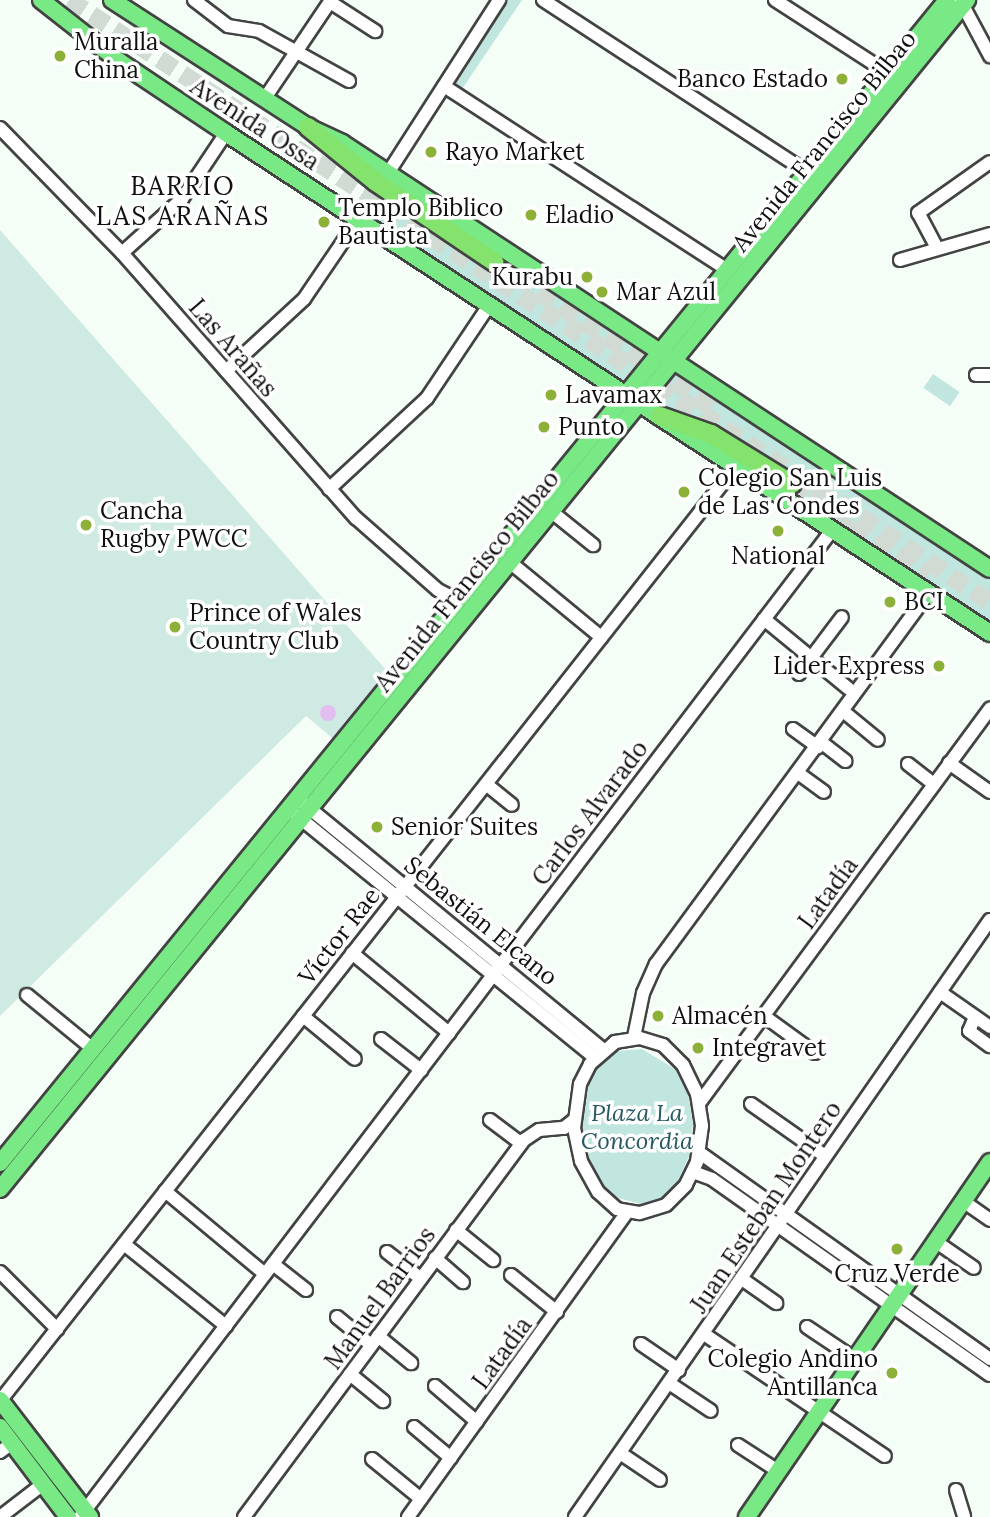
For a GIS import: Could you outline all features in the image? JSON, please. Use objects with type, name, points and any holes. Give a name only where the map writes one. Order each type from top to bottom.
[{"type":"highway","points":[[309,127],[394,195],[494,262]]},
{"type":"highway","points":[[660,416],[711,434],[792,484]]},
{"type":"main road","name":"Avenida Ossa","points":[[41,0],[120,62],[226,133],[990,633]]},
{"type":"main road","name":"Avenida Ossa","points":[[112,0],[309,127],[388,173],[666,359],[990,569]]},
{"type":"main road","name":"Avenida Francisco Bilbao","points":[[666,359],[727,270],[887,73],[959,1]]},
{"type":"main road","name":"Avenida Francisco Bilbao","points":[[0,1189],[300,810],[458,600],[633,399],[959,1]]},
{"type":"main road","name":"Avenida Francisco Bilbao","points":[[3,1153],[454,633],[552,512],[633,399]]},
{"type":"main road","points":[[454,633],[461,611],[458,600]]},
{"type":"main road","points":[[747,1517],[990,1162]]},
{"type":"main road","points":[[0,1400],[85,1515]]},
{"type":"main road","points":[[0,1427],[6,1448],[43,1484],[68,1517]]},
{"type":"street","points":[[194,0],[228,26],[256,30],[295,54],[349,81]]},
{"type":"street","points":[[388,173],[499,0]]},
{"type":"street","points":[[543,0],[807,172]]},
{"type":"street","points":[[775,0],[887,73]]},
{"type":"street","points":[[265,98],[330,1],[375,31]]},
{"type":"street","points":[[959,1],[990,56]]},
{"type":"street","points":[[444,86],[727,270]]},
{"type":"street","name":"Las Arañas","points":[[0,128],[122,253],[363,526],[438,590],[458,600]]},
{"type":"street","points":[[122,253],[182,198],[226,133]]},
{"type":"street","points":[[937,248],[918,213],[990,162]]},
{"type":"street","points":[[226,371],[304,299],[359,218]]},
{"type":"street","points":[[900,260],[990,234]]},
{"type":"street","points":[[329,489],[427,398],[490,304]]},
{"type":"street","points":[[976,375],[990,375]]},
{"type":"street","name":"Víctor Rae","points":[[0,1400],[737,465]]},
{"type":"street","points":[[552,512],[593,545]]},
{"type":"street","name":"Carlos Alvarado","points":[[85,1515],[833,529]]},
{"type":"street","points":[[511,563],[601,637]]},
{"type":"street","points":[[438,590],[445,617]]},
{"type":"street","points":[[634,1037],[643,993],[656,964],[929,593]]},
{"type":"street","points":[[799,674],[842,617]]},
{"type":"street","points":[[764,619],[849,689]]},
{"type":"street","name":"Latadía","points":[[699,1102],[990,708]]},
{"type":"street","points":[[843,711],[877,740]]},
{"type":"street","points":[[793,729],[845,761]]},
{"type":"street","points":[[949,763],[990,792]]},
{"type":"street","points":[[908,764],[933,784]]},
{"type":"street","points":[[798,773],[824,792]]},
{"type":"street","points":[[486,783],[512,805]]},
{"type":"street","name":"Sebastián Elcano","points":[[300,810],[405,886],[497,970],[599,1054]]},
{"type":"street","name":"Sebastián Elcano","points":[[300,810],[397,897],[497,970]]},
{"type":"street","name":"Juan Esteban Montero","points":[[575,1517],[990,920]]},
{"type":"street","points":[[352,953],[449,1033]]},
{"type":"street","points":[[940,992],[990,1027]]},
{"type":"street","points":[[27,995],[93,1049]]},
{"type":"street","points":[[303,1016],[355,1059]]},
{"type":"street","points":[[764,1016],[815,1052]]},
{"type":"street","points":[[975,1017],[969,1031],[990,1046]]},
{"type":"street","points":[[634,1037],[657,1042],[673,1053],[692,1079],[699,1102],[700,1153],[694,1172],[666,1205],[645,1213],[627,1212],[607,1202],[592,1184],[569,1124],[580,1084],[599,1054],[634,1037]]},
{"type":"street","points":[[381,1039],[421,1070]]},
{"type":"street","points":[[751,1104],[825,1156]]},
{"type":"street","points":[[490,1120],[521,1143]]},
{"type":"street","name":"Manuel Barrios","points":[[244,1517],[521,1143],[535,1132],[569,1124]]},
{"type":"street","points":[[700,1153],[781,1221]]},
{"type":"street","points":[[694,1172],[781,1221],[895,1301],[990,1375]]},
{"type":"street","points":[[165,1191],[216,1233],[306,1290]]},
{"type":"street","points":[[963,1201],[990,1220]]},
{"type":"street","name":"Latadía","points":[[408,1517],[627,1212]]},
{"type":"street","points":[[456,1230],[493,1260]]},
{"type":"street","points":[[935,1241],[974,1268]]},
{"type":"street","points":[[124,1244],[226,1326]]},
{"type":"street","points":[[387,1252],[420,1278]]},
{"type":"street","points":[[435,1258],[463,1282]]},
{"type":"street","points":[[0,1272],[8,1284],[57,1329]]},
{"type":"street","points":[[511,1275],[557,1312]]},
{"type":"street","points":[[742,1279],[776,1303]]},
{"type":"street","points":[[895,1301],[990,1359]]},
{"type":"street","points":[[337,1317],[411,1363]]},
{"type":"street","points":[[807,1327],[855,1359]]},
{"type":"street","points":[[704,1334],[885,1456]]},
{"type":"street","points":[[641,1343],[679,1370]]},
{"type":"street","points":[[350,1374],[383,1401]]},
{"type":"street","points":[[669,1383],[711,1411]]},
{"type":"street","points":[[435,1386],[477,1422]]},
{"type":"street","points":[[414,1427],[451,1458]]},
{"type":"street","points":[[738,1444],[778,1471]]},
{"type":"street","points":[[620,1453],[660,1480]]},
{"type":"street","points":[[372,1459],[421,1499]]},
{"type":"street","points":[[0,1517],[43,1484]]},
{"type":"street","points":[[956,1490],[964,1517]]},
{"type":"green space","points":[[505,0],[522,0],[460,92],[452,82]]},
{"type":"green space","points":[[373,186],[406,198],[542,281],[646,357],[622,381],[357,209]]},
{"type":"green space","points":[[677,374],[990,576],[990,622],[653,402],[671,375]]},
{"type":"green space","points":[[933,374],[960,392],[950,406],[923,388]]},
{"type":"green space","points":[[293,818],[0,1179],[0,1174]]},
{"type":"green space","name":"Plaza La Concordia","points":[[642,1049],[675,1069],[688,1095],[693,1124],[689,1156],[678,1181],[660,1199],[644,1205],[615,1197],[599,1182],[585,1151],[582,1129],[589,1084],[597,1068],[618,1051]]},
{"type":"shaded area","name":"Prince of Wales Country Club","points":[[0,230],[387,671],[332,738],[306,716],[0,1016]]},
{"type":"shaded area","points":[[328,705],[334,707],[334,719],[328,721],[322,719],[320,713],[322,707]]},
{"type":"tunnel","points":[[69,0],[990,602]]},
{"type":"tunnel","points":[[494,262],[715,409]]},
{"type":"tunnel","points":[[792,484],[849,530],[929,574]]},
{"type":"place","name":"Muralla China","points":[[60,56]]},
{"type":"place","name":"Banco Estado","points":[[842,79]]},
{"type":"place","name":"Rayo Market","points":[[431,152]]},
{"type":"place","name":"Eladio","points":[[531,215]]},
{"type":"place","name":"Templo Biblico Bautista","points":[[324,222]]},
{"type":"place","name":"Kurabu","points":[[587,277]]},
{"type":"place","name":"Mar Azul","points":[[602,292]]},
{"type":"place","name":"Lavamax","points":[[551,395]]},
{"type":"place","name":"Punto","points":[[544,427]]},
{"type":"place","name":"Colegio San Luis de Las Condes","points":[[684,492]]},
{"type":"place","name":"Cancha Rugby PWCC","points":[[86,525]]},
{"type":"place","name":"National","points":[[778,531]]},
{"type":"place","name":"BCI","points":[[890,602]]},
{"type":"place","name":"Prince of Wales Country Club","points":[[175,627]]},
{"type":"place","name":"Lider Express","points":[[939,666]]},
{"type":"place","name":"Senior Suites","points":[[377,827]]},
{"type":"place","name":"Almacén","points":[[658,1016]]},
{"type":"place","name":"Integravet","points":[[698,1048]]},
{"type":"place","name":"Cruz Verde","points":[[897,1249]]},
{"type":"place","name":"Colegio Andino Antillanca","points":[[892,1373]]},
{"type":"district","name":"BARRIO LAS ARAÑAS","points":[[183,201]]}]
